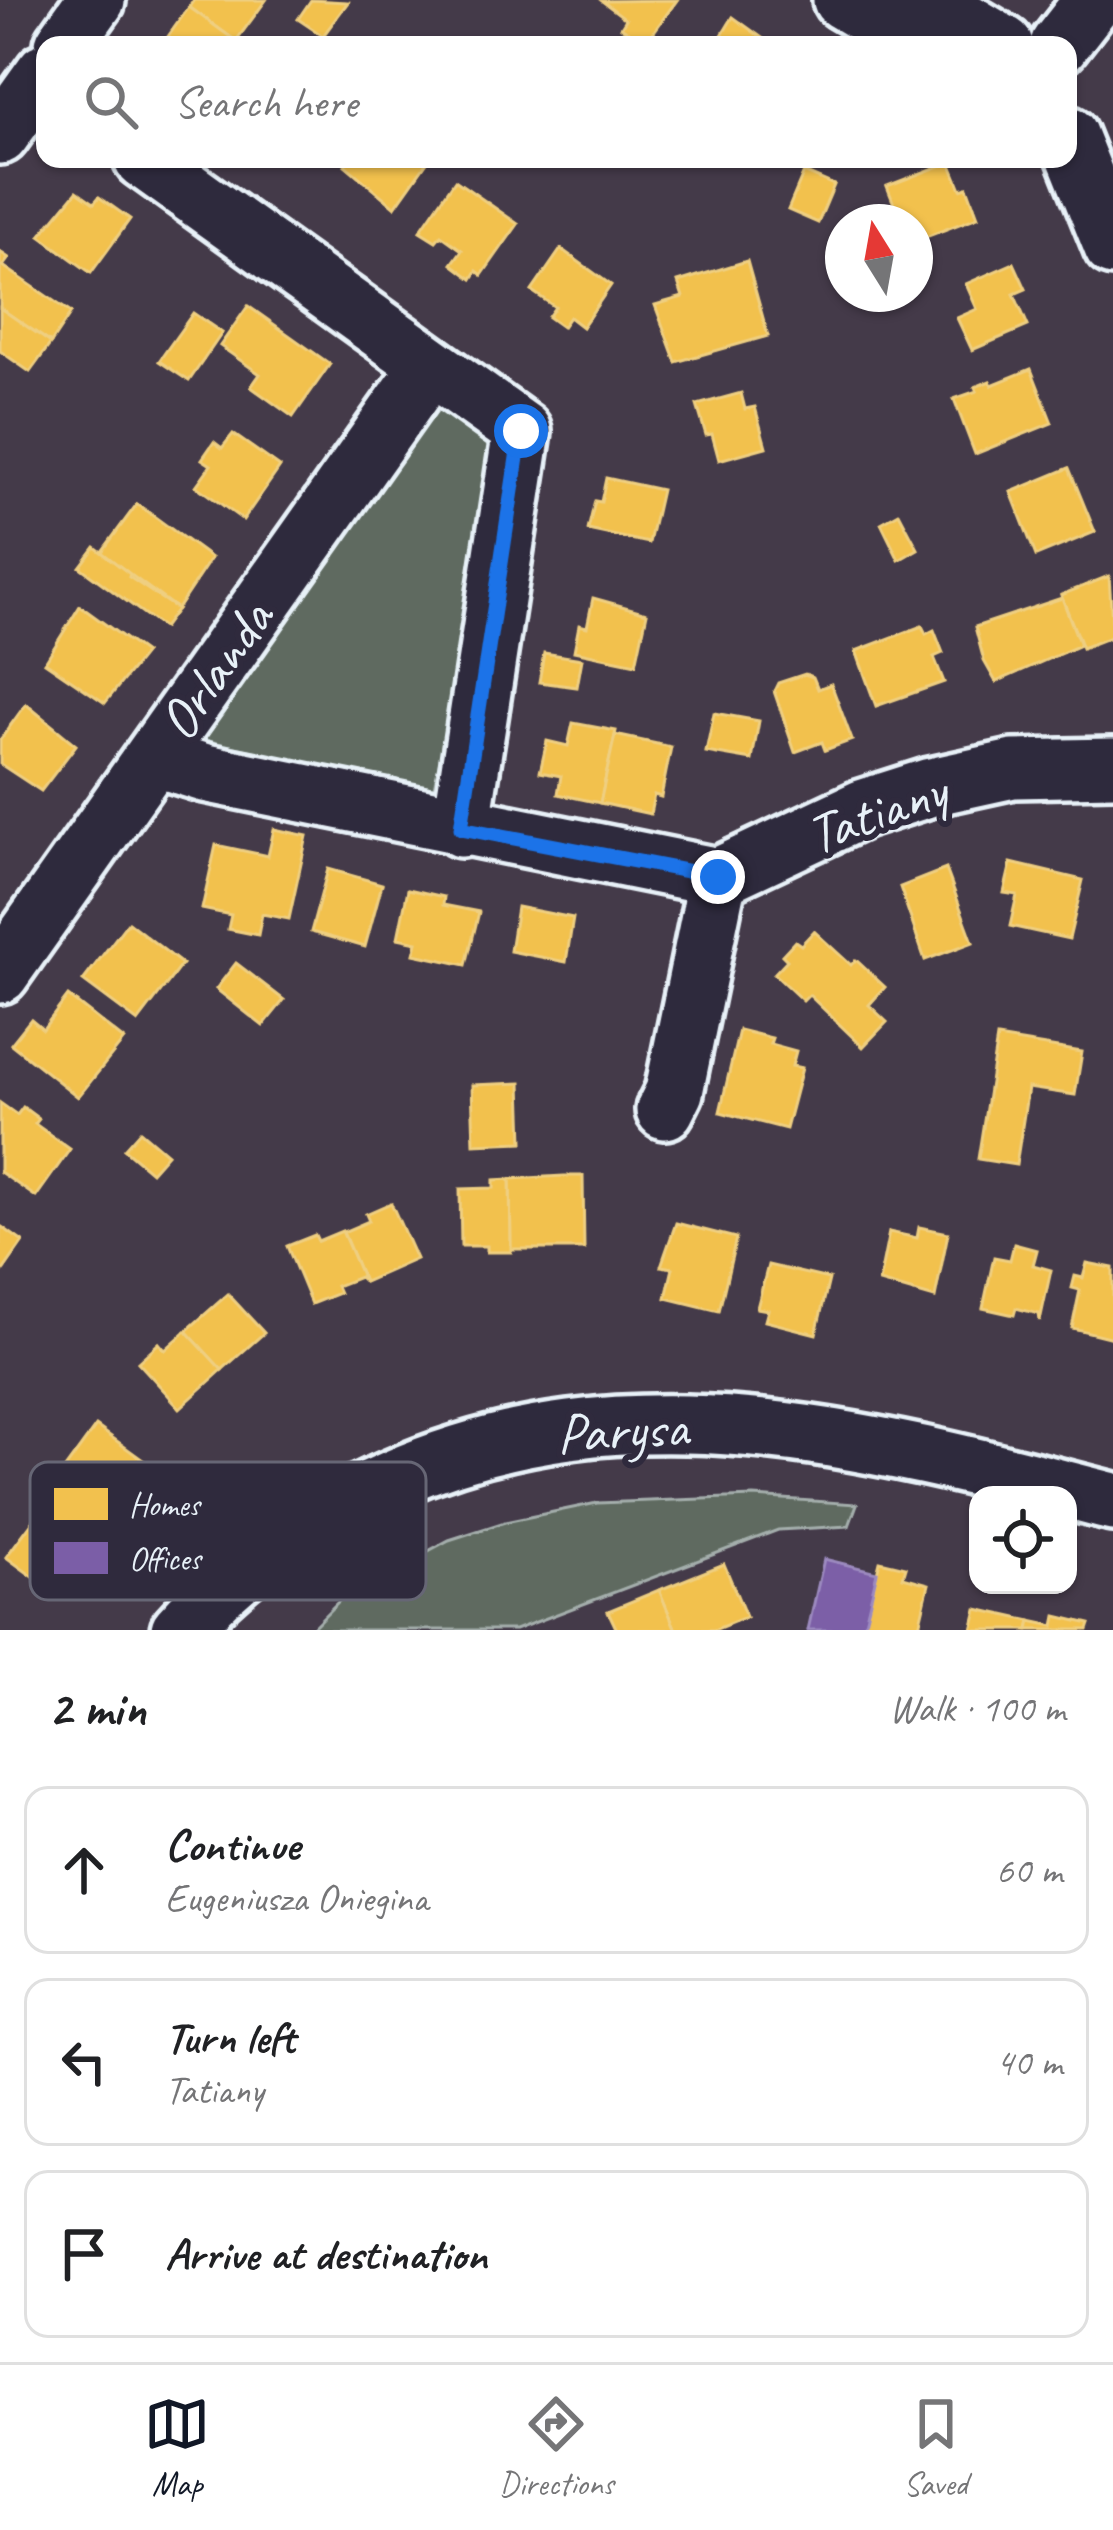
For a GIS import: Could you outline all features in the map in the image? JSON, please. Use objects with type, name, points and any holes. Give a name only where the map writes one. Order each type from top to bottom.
[{"type":"street","points":[[72,36],[95,0]]},
{"type":"street","points":[[842,0],[903,36]]},
{"type":"street","points":[[929,0],[989,36]]},
{"type":"street","points":[[1066,36],[1094,0]]},
{"type":"street","points":[[0,135],[36,88]]},
{"type":"street","points":[[1077,158],[1113,248]]},
{"type":"street","points":[[155,168],[521,431],[461,828]]},
{"type":"street","name":"Orlanda","points":[[0,974],[430,366]]},
{"type":"street","points":[[154,757],[205,773],[461,828],[718,877],[674,1092],[665,1110]]},
{"type":"street","name":"Tatiany","points":[[718,877],[843,817],[931,787],[1012,769],[1113,767]]},
{"type":"street","name":"Parysa","points":[[426,1467],[483,1445],[584,1426],[684,1424],[810,1434],[960,1462],[1113,1502]]},
{"type":"street","name":"Parysa","points":[[179,1630],[209,1600]]},
{"type":"green space","points":[[443,400],[510,446],[433,791],[204,740]]},
{"type":"green space","points":[[754,1497],[857,1504],[849,1526],[778,1530],[515,1630],[310,1630],[340,1600],[426,1600],[426,1552],[449,1540],[505,1522],[597,1503]]},
{"type":"building: Homes","points":[[194,0],[266,0],[240,36],[229,36],[189,7]]},
{"type":"building: Homes","points":[[311,0],[348,2],[323,36],[298,19]]},
{"type":"building: Homes","points":[[677,0],[651,36],[634,36],[621,27],[626,19],[602,1]]},
{"type":"building: Homes","points":[[189,7],[229,36],[168,36]]},
{"type":"building: Homes","points":[[733,17],[759,36],[721,36]]},
{"type":"building: Homes","points":[[349,168],[423,168],[395,207]]},
{"type":"building: Homes","points":[[934,168],[952,168],[961,189],[967,187],[978,217],[933,234],[933,204],[894,204],[887,186]]},
{"type":"building: Homes","points":[[804,172],[834,185],[818,223],[788,210]]},
{"type":"building: Homes","points":[[455,180],[518,224],[482,275],[477,271],[472,279],[452,264],[462,250],[441,235],[436,241],[420,231]]},
{"type":"building: Homes","points":[[77,191],[94,203],[99,197],[130,219],[91,273],[40,236]]},
{"type":"building: Homes","points":[[561,249],[611,285],[582,327],[569,317],[562,327],[548,317],[555,307],[532,291]]},
{"type":"building: Homes","points":[[0,252],[9,258],[3,266],[71,313],[51,343],[0,308]]},
{"type":"building: Homes","points":[[747,261],[768,336],[676,362],[655,305],[683,297],[678,282]]},
{"type":"building: Homes","points":[[1014,263],[1026,289],[1014,294],[1028,326],[972,350],[957,318],[977,309],[966,284]]},
{"type":"building: Homes","points":[[248,306],[330,364],[293,417],[251,387],[260,374],[220,346]]},
{"type":"building: Homes","points":[[0,308],[51,343],[30,372],[0,351]]},
{"type":"building: Homes","points":[[193,313],[222,333],[189,381],[159,361]]},
{"type":"building: Homes","points":[[1031,369],[1052,423],[975,454],[954,399],[990,381],[992,385]]},
{"type":"building: Homes","points":[[741,393],[745,409],[755,407],[766,447],[719,460],[697,405]]},
{"type":"building: Homes","points":[[233,434],[280,467],[243,520],[196,486],[211,465],[202,459],[214,442],[222,448]]},
{"type":"building: Homes","points":[[1069,468],[1095,532],[1036,556],[1011,492]]},
{"type":"building: Homes","points":[[606,478],[661,490],[649,543],[588,530]]},
{"type":"building: Homes","points":[[137,504],[211,558],[177,609],[101,553]]},
{"type":"building: Homes","points":[[899,513],[918,549],[899,560],[881,523]]},
{"type":"building: Homes","points":[[95,547],[177,609],[163,628],[80,567]]},
{"type":"building: Homes","points":[[1109,576],[1113,636],[1082,648],[1061,595]]},
{"type":"building: Homes","points":[[593,598],[647,613],[636,664],[574,651],[579,625],[587,627]]},
{"type":"building: Homes","points":[[1062,598],[1080,645],[996,682],[984,661],[975,627]]},
{"type":"building: Homes","points":[[80,606],[145,653],[105,703],[45,662]]},
{"type":"building: Homes","points":[[922,626],[926,634],[934,630],[943,653],[934,657],[944,682],[876,706],[856,651]]},
{"type":"building: Homes","points":[[544,653],[582,659],[577,687],[539,682]]},
{"type":"building: Homes","points":[[805,674],[813,677],[818,689],[831,684],[852,740],[825,750],[822,742],[795,752],[774,691],[778,683]]},
{"type":"building: Homes","points":[[26,704],[76,745],[41,791],[0,764],[0,740]]},
{"type":"building: Homes","points":[[714,713],[759,721],[752,760],[706,752]]},
{"type":"building: Homes","points":[[573,723],[616,731],[600,803],[558,794],[561,776],[540,772],[547,741],[568,746]]},
{"type":"building: Homes","points":[[615,735],[671,747],[661,797],[654,795],[650,814],[600,803]]},
{"type":"building: Homes","points":[[274,829],[307,836],[289,919],[262,914],[258,935],[228,929],[231,915],[202,909],[216,845],[268,856]]},
{"type":"building: Homes","points":[[1011,863],[1083,880],[1069,939],[1010,926],[1017,895],[1004,893]]},
{"type":"building: Homes","points":[[328,869],[382,884],[365,947],[311,932]]},
{"type":"building: Homes","points":[[946,869],[973,942],[925,960],[900,887]]},
{"type":"building: Homes","points":[[408,889],[444,897],[443,905],[479,912],[466,965],[414,954],[417,942],[398,938]]},
{"type":"building: Homes","points":[[517,907],[573,918],[566,962],[510,951]]},
{"type":"building: Homes","points":[[128,922],[182,964],[138,1022],[83,981]]},
{"type":"building: Homes","points":[[814,931],[851,965],[856,960],[885,987],[869,1005],[887,1022],[863,1047],[809,995],[803,1001],[774,974],[795,941],[801,945]]},
{"type":"building: Homes","points":[[236,963],[284,1000],[263,1026],[216,989]]},
{"type":"building: Homes","points":[[68,996],[124,1040],[78,1097],[11,1044],[31,1019],[43,1029]]},
{"type":"building: Homes","points":[[739,1030],[772,1038],[770,1044],[796,1051],[792,1066],[802,1068],[786,1129],[720,1112]]},
{"type":"building: Homes","points":[[997,1038],[1082,1052],[1075,1095],[1028,1088],[1016,1165],[978,1159]]},
{"type":"building: Homes","points":[[521,1083],[523,1142],[474,1144],[472,1085]]},
{"type":"building: Homes","points":[[0,1103],[17,1115],[23,1107],[39,1119],[35,1124],[70,1149],[36,1197],[0,1172]]},
{"type":"building: Homes","points":[[140,1131],[167,1154],[151,1172],[124,1149]]},
{"type":"building: Homes","points":[[583,1176],[584,1249],[511,1249],[510,1179]]},
{"type":"building: Homes","points":[[510,1179],[511,1252],[461,1246],[460,1189],[494,1188],[494,1180]]},
{"type":"building: Homes","points":[[391,1203],[416,1259],[364,1282],[343,1232],[369,1221],[366,1214]]},
{"type":"building: Homes","points":[[676,1223],[736,1238],[719,1311],[666,1298],[673,1268],[661,1266]]},
{"type":"building: Homes","points":[[919,1227],[948,1233],[935,1298],[879,1282],[889,1232],[917,1238]]},
{"type":"building: Homes","points":[[0,1230],[23,1242],[0,1275]]},
{"type":"building: Homes","points":[[342,1231],[364,1282],[359,1277],[336,1286],[339,1293],[311,1304],[287,1246]]},
{"type":"building: Homes","points":[[1014,1244],[1037,1250],[1033,1265],[1051,1270],[1040,1321],[1039,1314],[1016,1308],[1014,1315],[983,1308],[994,1257],[1010,1260]]},
{"type":"building: Homes","points":[[1087,1263],[1113,1268],[1113,1338],[1072,1328],[1080,1290],[1072,1288],[1075,1276],[1083,1278]]},
{"type":"building: Homes","points":[[768,1265],[829,1279],[816,1334],[765,1321],[768,1310],[757,1308]]},
{"type":"building: Homes","points":[[228,1294],[264,1333],[222,1370],[186,1331]]},
{"type":"building: Homes","points":[[186,1331],[222,1370],[180,1408],[138,1362],[159,1343],[165,1350]]},
{"type":"building: Homes","points":[[96,1426],[146,1462],[70,1462]]},
{"type":"building: Homes","points":[[30,1525],[30,1575],[6,1557]]},
{"type":"building: Homes","points":[[880,1561],[906,1567],[903,1577],[929,1584],[918,1630],[863,1630]]},
{"type":"building: Homes","points":[[724,1564],[746,1617],[714,1630],[676,1630],[659,1590]]},
{"type":"building: Homes","points":[[659,1590],[676,1630],[617,1630],[608,1611]]},
{"type":"building: Homes","points":[[977,1609],[1031,1621],[1029,1630],[972,1630]]},
{"type":"building: Homes","points":[[1056,1616],[1090,1624],[1088,1630],[1029,1630],[1031,1621],[1054,1626]]},
{"type":"building: Offices","points":[[824,1559],[877,1572],[863,1630],[808,1630]]},
{"type":"route","points":[[521,431],[461,828],[718,877]]}]
